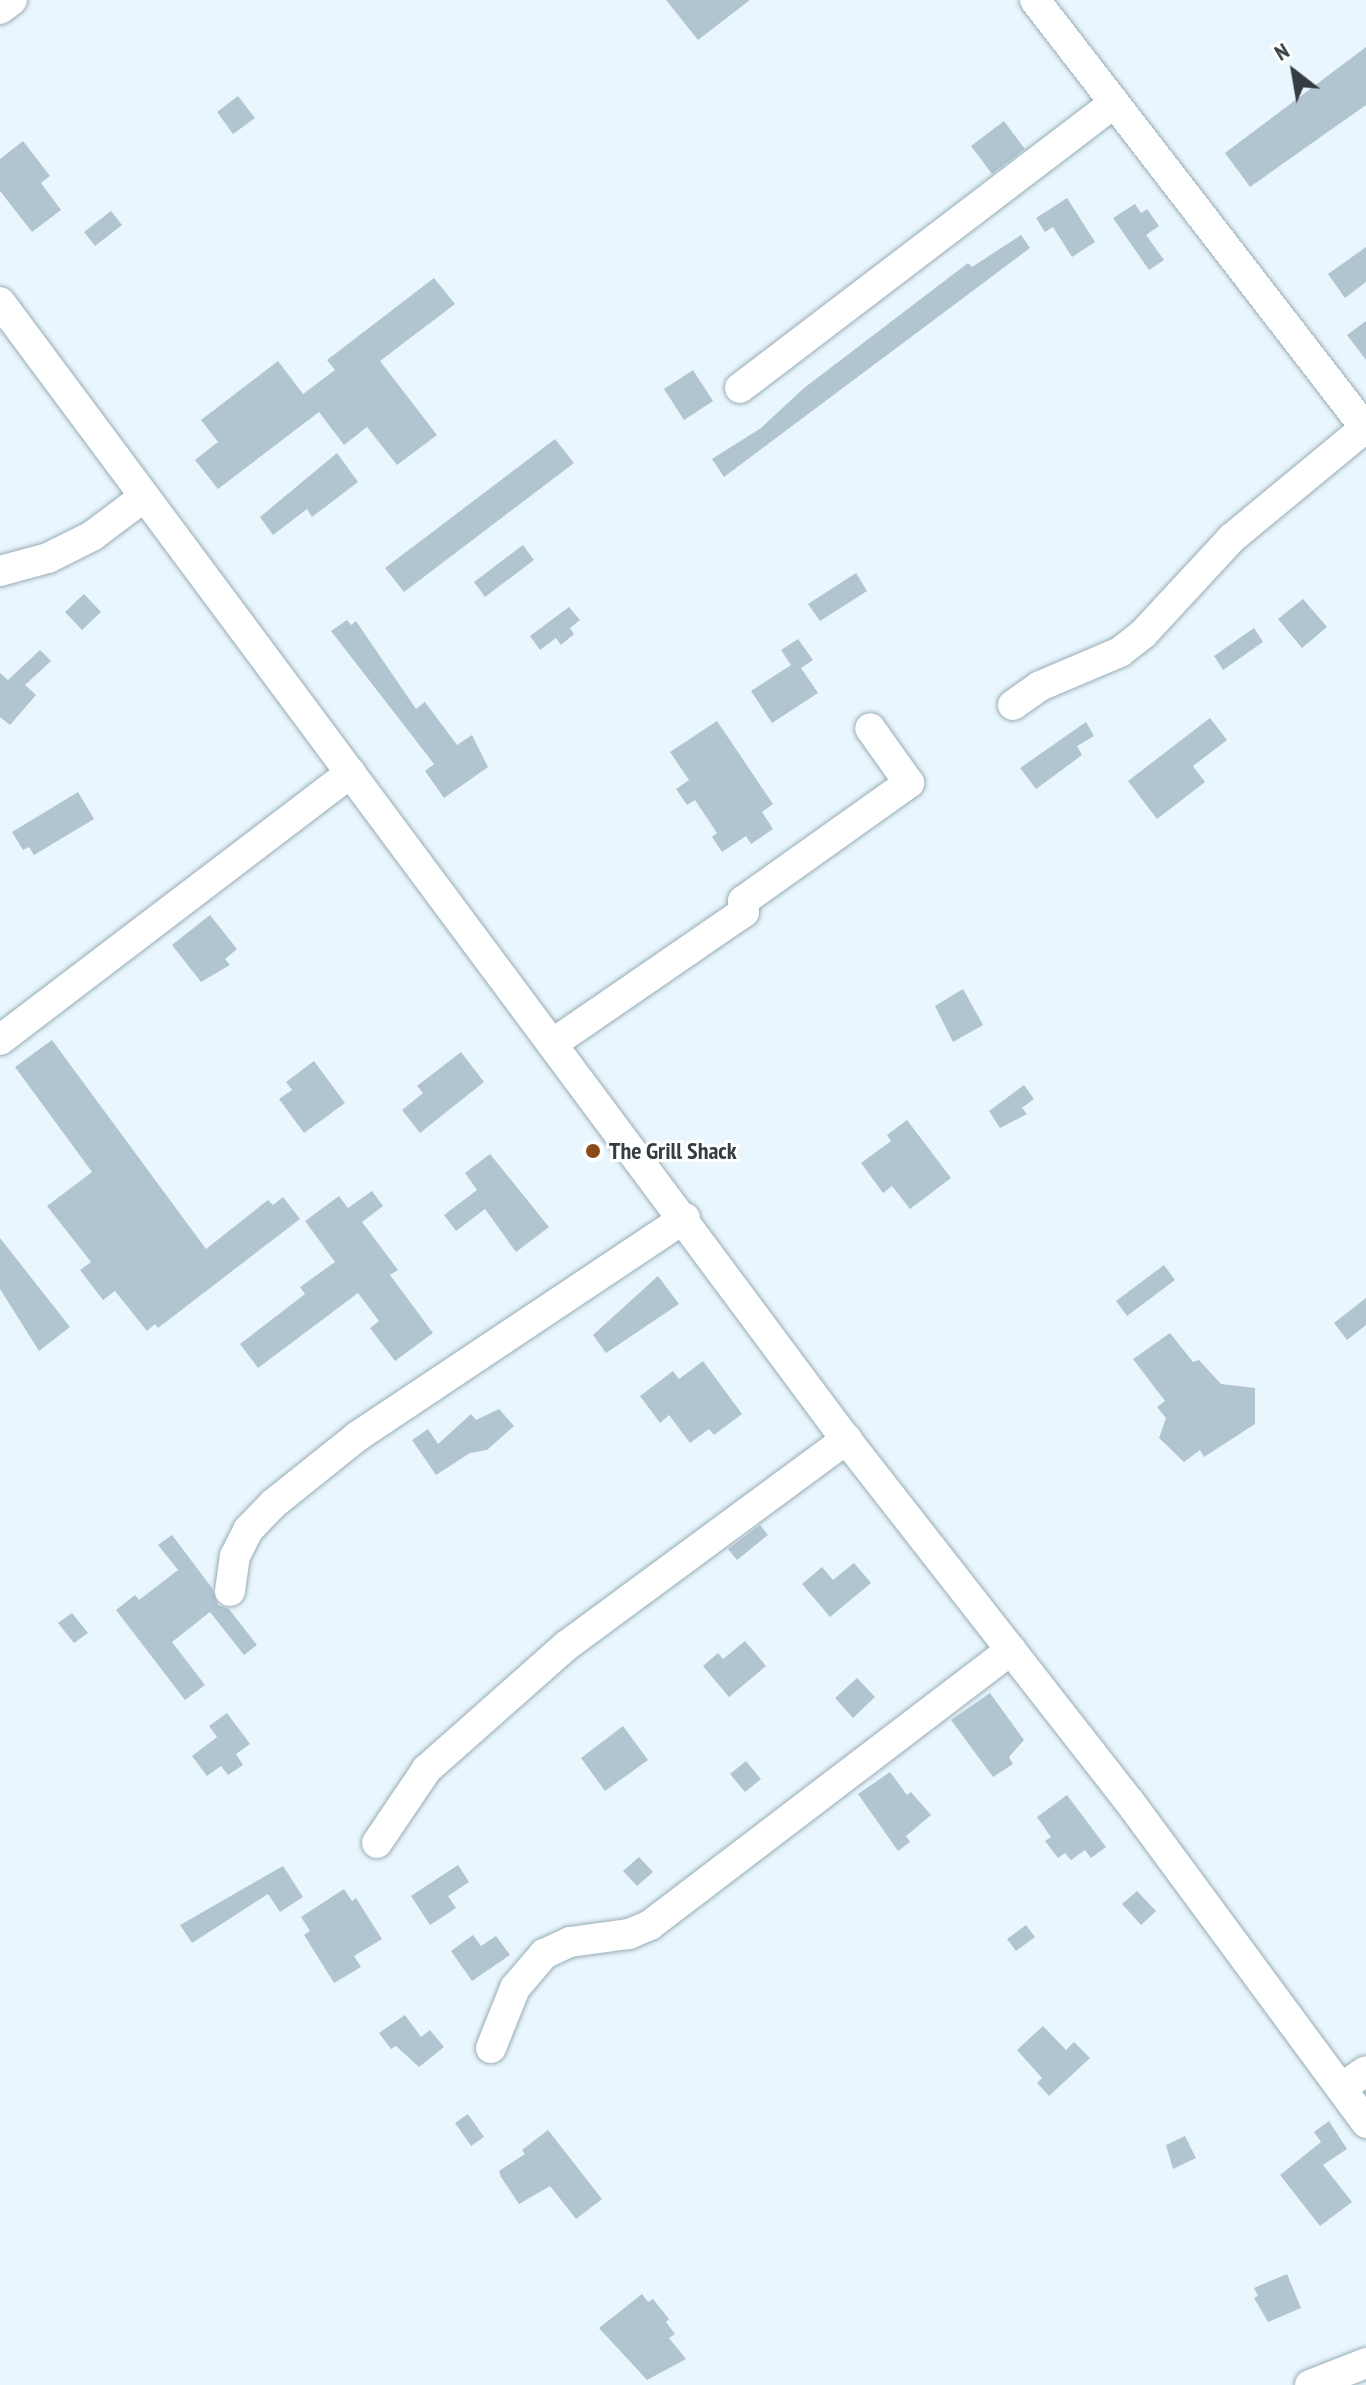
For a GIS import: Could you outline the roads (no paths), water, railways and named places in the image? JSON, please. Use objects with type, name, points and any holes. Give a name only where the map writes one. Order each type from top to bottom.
[{"type":"street","points":[[0,9],[12,0]]},
{"type":"street","points":[[1013,705],[1040,686],[1120,652],[1143,634],[1232,538],[1366,429],[1035,0]]},
{"type":"street","points":[[740,388],[1113,104]]},
{"type":"street","points":[[0,302],[847,1439],[1354,2080],[1366,2123]]},
{"type":"street","points":[[0,571],[48,558],[92,536],[144,497]]},
{"type":"street","points":[[552,1044],[744,912],[743,901],[909,783],[870,728]]},
{"type":"street","points":[[0,1040],[351,773]]},
{"type":"street","points":[[230,1591],[235,1556],[248,1530],[273,1504],[358,1436],[685,1218]]},
{"type":"street","points":[[377,1843],[427,1769],[566,1646],[847,1439]]},
{"type":"street","points":[[491,2048],[515,1988],[544,1954],[570,1942],[629,1934],[650,1925],[1011,1650]]},
{"type":"street","points":[[1310,2385],[1366,2363]]},
{"type":"place","name":"The Grill Shack","points":[[593,1151]]}]
